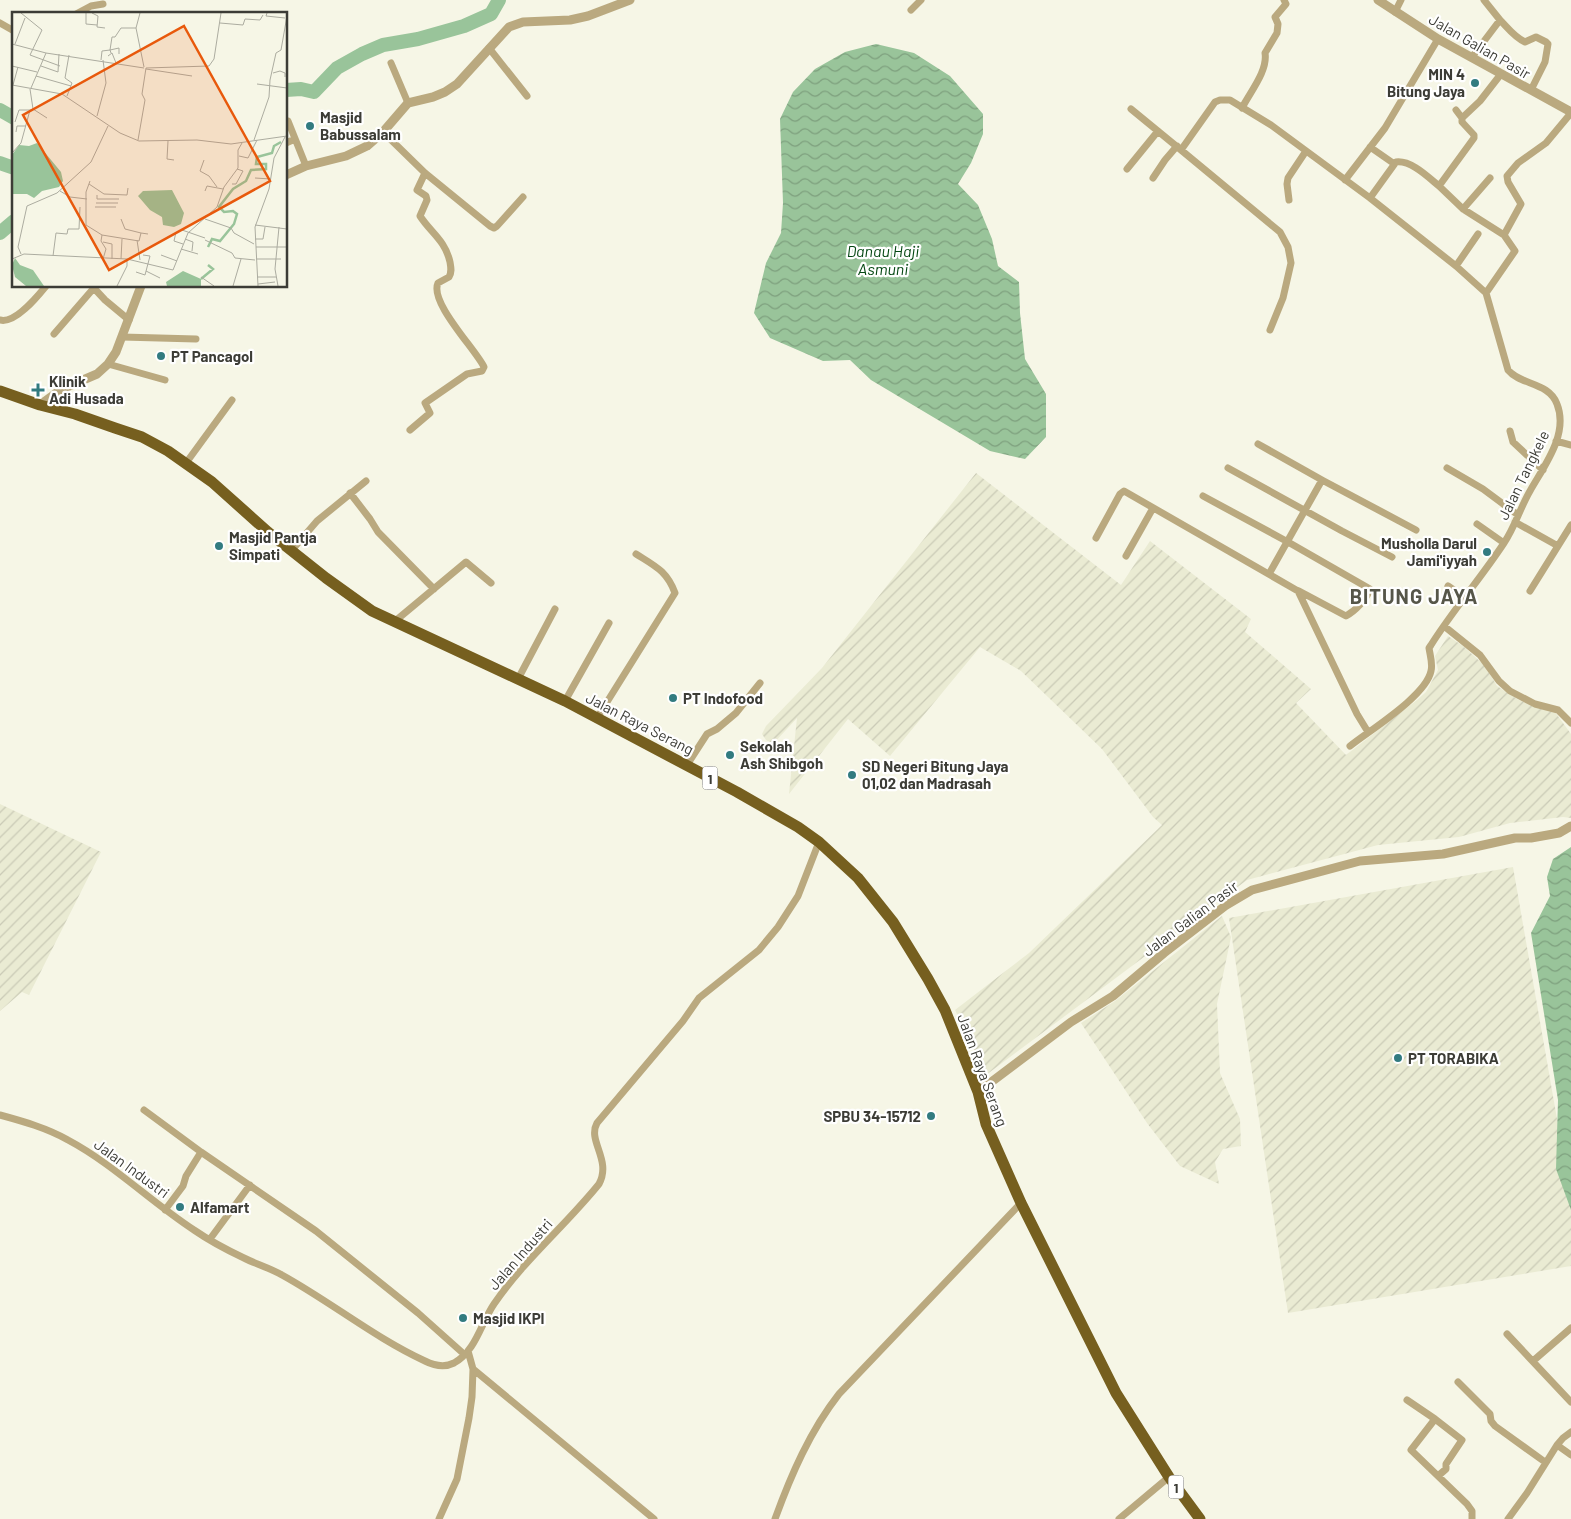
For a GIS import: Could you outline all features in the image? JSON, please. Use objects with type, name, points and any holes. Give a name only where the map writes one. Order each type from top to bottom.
[{"type":"highway","name":"Jalan Raya Serang","points":[[0,391],[142,437],[168,451],[212,482],[268,532],[326,578],[372,611],[565,701],[780,816],[819,842],[858,878],[892,922],[944,1010],[978,1092],[986,1124],[1021,1203],[1123,1407],[1200,1519]]},
{"type":"street","points":[[288,174],[306,166],[346,156],[367,146],[383,132],[408,103],[433,97],[451,88],[472,70],[508,27],[523,22],[570,20],[588,16],[630,0]]},
{"type":"street","points":[[911,10],[921,0]]},
{"type":"street","points":[[1242,108],[1264,68],[1265,53],[1278,28],[1275,17],[1286,4],[1284,0]]},
{"type":"street","name":"Jalan Galian Pasir","points":[[1378,0],[1438,39],[1571,113]]},
{"type":"street","points":[[1396,12],[1401,0]]},
{"type":"street","points":[[1484,0],[1512,33],[1521,40],[1525,42],[1536,37],[1548,44],[1545,62],[1531,90]]},
{"type":"street","points":[[80,12],[91,6],[103,4]]},
{"type":"street","points":[[1472,58],[1500,20]]},
{"type":"street","points":[[0,23],[12,30]]},
{"type":"street","points":[[1346,180],[1393,115],[1438,39]]},
{"type":"street","points":[[489,48],[527,96]]},
{"type":"street","points":[[391,63],[408,103]]},
{"type":"street","points":[[1462,118],[1480,101],[1501,74]]},
{"type":"street","points":[[1153,178],[1215,102],[1230,100],[1271,124],[1370,198],[1456,266],[1486,293],[1515,251],[1504,235],[1464,208],[1412,166],[1401,161],[1394,164],[1370,198]]},
{"type":"street","points":[[1131,109],[1280,232],[1288,247],[1291,262],[1283,298],[1270,330]]},
{"type":"street","points":[[1439,186],[1474,138],[1474,135],[1462,122],[1462,118],[1456,110]]},
{"type":"street","points":[[1504,235],[1521,204],[1508,182],[1507,176],[1518,162],[1546,143],[1571,113]]},
{"type":"street","points":[[288,121],[306,166]]},
{"type":"street","points":[[1127,169],[1158,131]]},
{"type":"street","points":[[383,132],[425,173],[494,228],[523,197]]},
{"type":"street","points":[[288,142],[295,139]]},
{"type":"street","points":[[1370,147],[1394,164]]},
{"type":"street","points":[[1289,200],[1288,178],[1306,152]]},
{"type":"street","points":[[410,430],[430,413],[425,403],[467,374],[482,371],[484,368],[462,338],[436,290],[438,283],[449,277],[451,271],[446,249],[441,240],[420,216],[427,200],[426,196],[418,190],[425,173]]},
{"type":"street","points":[[1464,208],[1490,178]]},
{"type":"street","points":[[1456,266],[1478,234]]},
{"type":"street","points":[[0,320],[5,321],[14,318],[44,288]]},
{"type":"street","points":[[54,334],[91,288]]},
{"type":"street","points":[[93,288],[129,320]]},
{"type":"street","points":[[40,405],[62,389],[97,374],[108,364],[116,352],[140,288]]},
{"type":"street","name":"Jalan Tangkele","points":[[1350,746],[1412,698],[1423,686],[1431,672],[1430,648],[1464,597],[1504,544],[1529,492],[1543,470],[1560,431],[1558,405],[1554,397],[1548,392],[1515,376],[1508,370],[1486,293]]},
{"type":"street","points":[[122,337],[196,339]]},
{"type":"street","points":[[108,364],[165,380]]},
{"type":"street","points":[[186,463],[232,400]]},
{"type":"street","points":[[1510,431],[1513,442],[1543,470]]},
{"type":"street","points":[[1556,441],[1571,445]]},
{"type":"street","points":[[1258,444],[1416,530]]},
{"type":"street","points":[[1228,468],[1348,535],[1392,557]]},
{"type":"street","points":[[1447,468],[1483,489],[1517,518],[1558,546]]},
{"type":"street","points":[[1269,574],[1322,480]]},
{"type":"street","points":[[292,550],[317,521],[366,481]]},
{"type":"street","points":[[1096,538],[1122,492],[1130,494],[1298,591],[1346,616],[1369,593],[1370,590],[1288,542],[1203,496]]},
{"type":"street","points":[[350,493],[378,532],[434,588]]},
{"type":"street","points":[[1126,556],[1153,508]]},
{"type":"street","points":[[1477,524],[1504,544]]},
{"type":"street","points":[[1530,592],[1571,525]]},
{"type":"street","points":[[597,718],[675,593],[670,580],[661,570],[636,554]]},
{"type":"street","points":[[394,622],[466,562],[491,584]]},
{"type":"street","points":[[1448,586],[1464,597]]},
{"type":"street","points":[[1298,591],[1357,714],[1368,732]]},
{"type":"street","points":[[518,679],[555,609]]},
{"type":"street","points":[[565,701],[609,623]]},
{"type":"street","points":[[1444,626],[1480,655],[1499,681],[1510,691],[1535,704],[1558,710],[1571,724]]},
{"type":"street","points":[[687,765],[707,734],[717,729],[736,713],[760,683]]},
{"type":"street","name":"Jalan Galian Pasir","points":[[978,1092],[1071,1022],[1113,996],[1164,953],[1225,906],[1252,890],[1360,861],[1443,854],[1515,838],[1531,838],[1558,833],[1571,826]]},
{"type":"street","name":"Jalan Industri","points":[[0,1115],[67,1139],[165,1210],[210,1239],[246,1259],[282,1275],[385,1339],[425,1361],[438,1366],[446,1366],[455,1362],[466,1353],[493,1305],[522,1268],[582,1205],[599,1184],[604,1168],[594,1132],[597,1123],[683,1021],[699,998],[759,950],[778,927],[798,896],[819,842]]},
{"type":"street","points":[[144,1110],[334,1245],[466,1353],[473,1369],[472,1397],[457,1479],[439,1519]]},
{"type":"street","points":[[165,1210],[183,1186],[186,1176],[201,1152]]},
{"type":"street","points":[[210,1239],[250,1186]]},
{"type":"street","points":[[775,1519],[802,1454],[825,1412],[839,1394],[1021,1203]]},
{"type":"street","points":[[1533,1362],[1571,1328]]},
{"type":"street","points":[[1507,1334],[1571,1402]]},
{"type":"street","points":[[473,1369],[654,1519]]},
{"type":"street","points":[[1458,1382],[1490,1414],[1495,1426],[1545,1462]]},
{"type":"street","points":[[1407,1400],[1462,1440],[1446,1464],[1446,1470],[1438,1476]]},
{"type":"street","points":[[1435,1420],[1411,1450],[1467,1504],[1472,1511],[1472,1519]]},
{"type":"street","points":[[1508,1519],[1557,1445],[1571,1432]]},
{"type":"street","points":[[1557,1445],[1571,1455]]},
{"type":"street","points":[[1120,1519],[1169,1476]]},
{"type":"shaded area","points":[[976,473],[1121,585],[1150,541],[1251,619],[1245,632],[1311,689],[1296,703],[1346,755],[1426,692],[1438,670],[1435,656],[1448,636],[1463,646],[1485,666],[1497,686],[1517,699],[1555,712],[1571,734],[1571,818],[1563,817],[1510,823],[1459,837],[1378,845],[1247,880],[986,1075],[955,1010],[1029,953],[1162,825],[1153,817],[1102,749],[1021,671],[980,647],[890,756],[848,719],[789,794],[797,718],[773,744],[766,740],[762,734],[766,726],[822,668]]},
{"type":"shaded area","points":[[0,804],[101,852],[29,995],[22,992],[0,1011]]},
{"type":"shaded area","name":"PT TORABIKA","points":[[1513,867],[1571,1199],[1571,1266],[1288,1313],[1229,918]]},
{"type":"shaded area","points":[[1222,916],[1231,937],[1217,1004],[1220,1073],[1240,1119],[1241,1146],[1223,1149],[1215,1162],[1219,1184],[1180,1166],[1147,1123],[1081,1023],[1115,1001]]},
{"type":"water","name":"Danau Haji Asmuni","points":[[876,44],[914,53],[950,76],[983,114],[983,134],[971,163],[958,184],[978,205],[992,239],[998,266],[1019,282],[1025,359],[1046,394],[1046,437],[1025,459],[990,451],[871,380],[850,360],[823,361],[770,338],[754,313],[766,263],[781,233],[783,203],[780,119],[793,92],[815,69],[845,52]]},
{"type":"water","points":[[1571,847],[1571,1210],[1556,1169],[1558,1100],[1531,933],[1550,896],[1547,877],[1553,859]]},
{"type":"waterway","points":[[288,90],[301,89],[314,92],[337,68],[362,54],[383,45],[418,39],[464,26],[491,14],[499,0]]},
{"type":"waterway","points":[[0,110],[12,117]]},
{"type":"waterway","points":[[0,163],[12,167]]},
{"type":"waterway","points":[[0,233],[12,223]]},
{"type":"place","name":"MIN 4 Bitung Jaya","points":[[1475,83]]},
{"type":"place","name":"Masjid Babussalam","points":[[310,126]]},
{"type":"place","name":"PT Pancagol","points":[[161,356]]},
{"type":"place","name":"Klinik Adi Husada","points":[[38,390]]},
{"type":"place","name":"Masjid Pantja Simpati","points":[[219,546]]},
{"type":"place","name":"Musholla Darul Jami'iyyah","points":[[1487,552]]},
{"type":"place","name":"PT Indofood","points":[[673,698]]},
{"type":"place","name":"Sekolah Ash Shibgoh","points":[[730,755]]},
{"type":"place","name":"SD Negeri Bitung Jaya 01,02 dan Madrasah","points":[[852,775]]},
{"type":"place","name":"PT TORABIKA","points":[[1398,1058]]},
{"type":"place","name":"SPBU 34-15712","points":[[931,1116]]},
{"type":"place","name":"Alfamart","points":[[180,1207]]},
{"type":"place","name":"Masjid IKPI","points":[[463,1318]]},
{"type":"district","name":"BITUNG JAYA","points":[[1414,596]]}]
